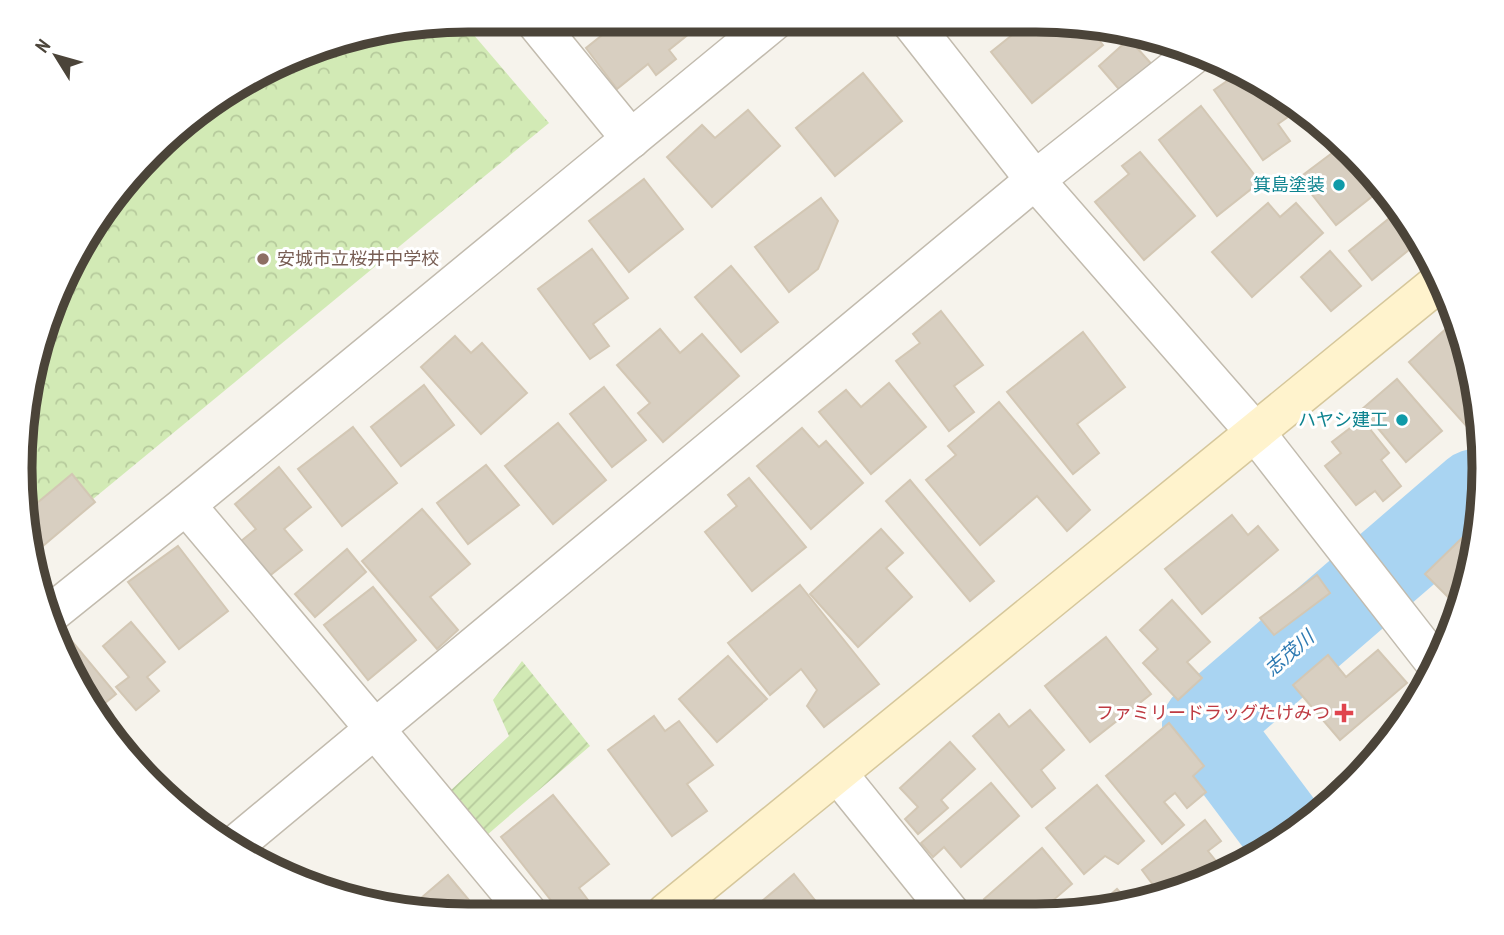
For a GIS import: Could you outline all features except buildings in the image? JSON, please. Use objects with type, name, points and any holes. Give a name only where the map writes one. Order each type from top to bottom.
[{"type":"street","points":[[544,32],[631,139]]},
{"type":"street","points":[[56,610],[761,32]]},
{"type":"street","points":[[919,32],[1035,180],[1255,432],[1430,656]]},
{"type":"street","points":[[241,840],[1035,180],[1188,59]]},
{"type":"street","points":[[677,904],[1433,287]]},
{"type":"street","points":[[186,505],[520,904]]},
{"type":"street","points":[[838,774],[943,904]]},
{"type":"green space","name":"安城市立桜井中学校","points":[[439,32],[471,32],[549,123],[38,544],[32,496],[32,439],[40,382],[55,327],[76,275],[105,225],[140,180],[180,140],[249,90],[301,65],[355,46]]},
{"type":"green space","points":[[522,661],[590,746],[487,835],[450,791],[509,736],[493,700]]},
{"type":"waterway","name":"志茂川","points":[[1282,828],[1205,725],[1472,495]]},
{"type":"place","name":"箕島塗装","points":[[1339,185]]},
{"type":"place","name":"安城市立桜井中学校","points":[[263,259]]},
{"type":"place","name":"ハヤシ建工","points":[[1402,420]]},
{"type":"place","name":"ファミリードラッグたけみつ","points":[[1344,713]]}]
